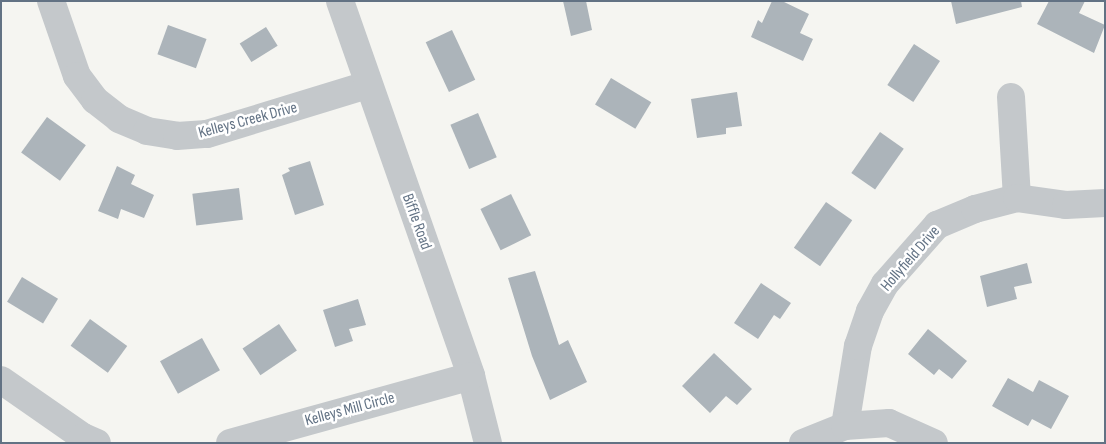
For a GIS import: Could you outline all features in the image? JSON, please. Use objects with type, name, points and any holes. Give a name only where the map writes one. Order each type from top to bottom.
[{"type":"street","name":"Kelleys Creek Drive","points":[[51,1],[77,76],[96,100],[113,114],[147,131],[177,136],[207,134],[367,85]]},
{"type":"street","name":"Biffle Road","points":[[340,1],[367,85],[471,376],[488,443]]},
{"type":"street","points":[[1011,97],[1018,198]]},
{"type":"street","name":"Hollyfield Drive","points":[[845,426],[858,346],[870,311],[885,284],[937,225],[975,209],[1018,198],[1066,204],[1105,204]]},
{"type":"street","name":"Kelleys Mill Circle","points":[[230,443],[471,376]]},
{"type":"street","points":[[1,380],[83,437],[96,443]]},
{"type":"street","points":[[802,443],[845,426],[889,423],[934,443]]},
{"type":"building","points":[[563,1],[586,1],[592,30],[571,36]]},
{"type":"building","points":[[772,1],[782,1],[809,14],[800,33],[813,39],[803,61],[751,37],[758,20],[762,23]]},
{"type":"building","points":[[951,1],[1021,1],[1022,7],[956,24]]},
{"type":"building","points":[[1049,1],[1085,1],[1079,13],[1105,25],[1094,53],[1037,24]]},
{"type":"building","points":[[168,25],[207,39],[196,68],[157,54]]},
{"type":"building","points":[[266,27],[278,46],[251,62],[240,43]]},
{"type":"building","points":[[452,30],[475,80],[449,92],[426,42]]},
{"type":"building","points":[[914,44],[940,61],[913,102],[887,85]]},
{"type":"building","points":[[611,78],[651,102],[635,129],[595,105]]},
{"type":"building","points":[[737,92],[742,126],[726,128],[726,134],[697,138],[691,99]]},
{"type":"building","points":[[478,113],[497,157],[469,169],[450,125]]},
{"type":"building","points":[[47,117],[86,145],[60,181],[21,153]]},
{"type":"building","points":[[880,132],[904,149],[875,190],[851,173]]},
{"type":"building","points":[[310,161],[324,205],[295,215],[282,175],[290,171],[288,168]]},
{"type":"building","points":[[117,166],[135,175],[131,184],[154,195],[144,218],[121,209],[118,219],[98,211]]},
{"type":"building","points":[[239,188],[243,220],[196,225],[192,194]]},
{"type":"building","points":[[511,194],[531,235],[501,250],[480,209]]},
{"type":"building","points":[[826,202],[852,220],[820,266],[794,248]]},
{"type":"building","points":[[1027,263],[1032,283],[1014,287],[1017,299],[987,307],[980,276]]},
{"type":"building","points":[[535,271],[559,345],[568,340],[587,382],[550,400],[532,356],[508,278]]},
{"type":"building","points":[[22,277],[58,299],[43,323],[7,302]]},
{"type":"building","points":[[761,283],[791,303],[780,319],[774,315],[758,339],[734,323]]},
{"type":"building","points":[[358,299],[366,325],[349,329],[353,341],[335,347],[323,310]]},
{"type":"building","points":[[90,319],[127,346],[108,373],[71,346]]},
{"type":"building","points":[[279,324],[297,351],[260,375],[243,349]]},
{"type":"building","points":[[928,329],[967,361],[952,379],[939,369],[934,375],[908,354]]},
{"type":"building","points":[[202,338],[220,370],[178,394],[160,361]]},
{"type":"building","points":[[714,353],[752,389],[737,405],[726,396],[710,413],[682,386]]},
{"type":"building","points":[[1008,378],[1033,392],[1039,380],[1069,396],[1051,429],[1032,419],[1028,426],[992,406]]}]
